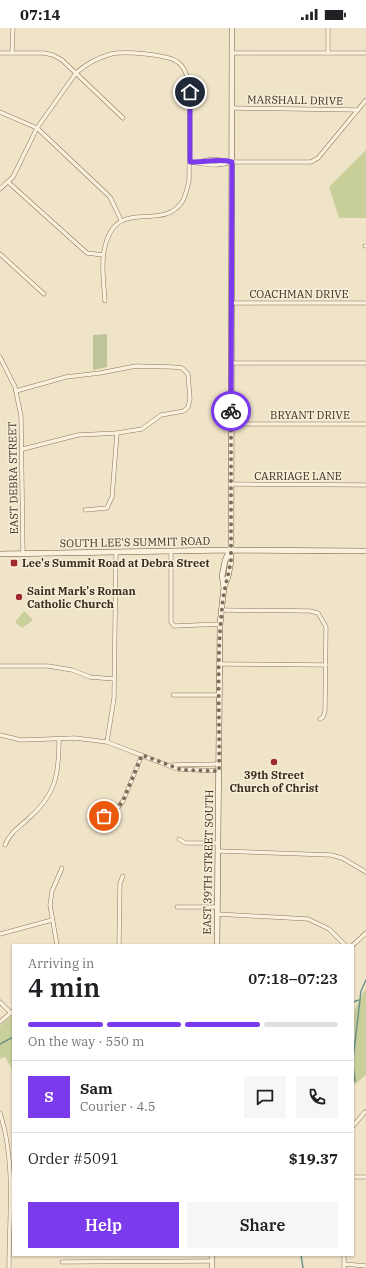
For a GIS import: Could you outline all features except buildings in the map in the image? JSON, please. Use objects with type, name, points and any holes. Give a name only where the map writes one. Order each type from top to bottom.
[{"type":"main road","name":"EAST 39TH STREET SOUTH","points":[[217,944],[220,624],[224,587],[229,572],[230,550],[232,28]]},
{"type":"main road","name":"SOUTH LEE'S SUMMIT ROAD","points":[[0,554],[230,550],[366,551]]},
{"type":"main road","points":[[212,1258],[212,1268]]},
{"type":"street","points":[[12,53],[13,28]]},
{"type":"street","points":[[328,28],[328,53]]},
{"type":"street","points":[[0,53],[53,55],[62,60],[123,118]]},
{"type":"street","points":[[232,53],[366,53]]},
{"type":"street","points":[[0,189],[8,182],[37,128],[76,73],[91,62],[112,54],[158,54],[174,59],[182,66],[189,83],[190,162],[189,181],[186,194],[176,208],[156,216],[141,215],[121,220],[112,230],[106,240],[103,255],[105,301]]},
{"type":"street","points":[[190,162],[204,165],[224,165],[232,162],[311,162],[318,158],[366,100]]},
{"type":"street","name":"MARSHALL DRIVE","points":[[232,108],[358,110]]},
{"type":"street","points":[[0,112],[37,128],[110,197],[121,220]]},
{"type":"street","points":[[8,182],[87,253],[103,255]]},
{"type":"street","points":[[0,254],[44,294]]},
{"type":"street","name":"COACHMAN DRIVE","points":[[231,303],[366,303]]},
{"type":"street","name":"EAST DEBRA STREET","points":[[0,357],[12,378],[21,416],[23,449],[23,554]]},
{"type":"street","points":[[231,363],[366,363]]},
{"type":"street","points":[[16,391],[66,377],[115,371],[136,366],[173,366],[182,368],[188,374],[190,399],[188,406],[184,411],[161,415],[142,429],[117,433],[78,435],[23,449]]},
{"type":"street","name":"BRYANT DRIVE","points":[[231,424],[366,424]]},
{"type":"street","points":[[85,510],[107,508],[112,496],[117,433]]},
{"type":"street","name":"CARRIAGE LANE","points":[[230,484],[366,485]]},
{"type":"street","points":[[171,551],[170,616],[174,626],[220,624]]},
{"type":"street","points":[[107,742],[112,714],[114,679],[116,552]]},
{"type":"street","points":[[221,610],[310,611],[318,613],[323,619],[326,627],[325,711],[323,717],[320,719]]},
{"type":"street","points":[[220,664],[326,665]]},
{"type":"street","points":[[0,666],[48,666],[72,670],[90,677],[114,679]]},
{"type":"street","points":[[173,694],[219,695]]},
{"type":"street","points":[[0,735],[21,740],[75,738],[107,742],[182,770],[219,771]]},
{"type":"street","points":[[5,845],[8,837],[39,810],[52,791],[58,766],[59,739]]},
{"type":"street","points":[[104,816],[112,815],[123,801],[142,755]]},
{"type":"street","points":[[170,766],[219,764]]},
{"type":"street","points":[[179,839],[185,843],[218,843]]},
{"type":"street","points":[[218,851],[331,856],[342,858],[366,872]]},
{"type":"street","points":[[57,944],[50,905],[52,891],[62,868]]},
{"type":"street","points":[[119,944],[120,883],[122,876]]},
{"type":"street","points":[[177,907],[217,907]]},
{"type":"street","points":[[217,914],[308,919],[329,929],[344,944]]},
{"type":"street","points":[[0,934],[52,920]]},
{"type":"street","points":[[354,944],[366,933]]},
{"type":"street","points":[[0,1002],[12,1012],[0,1022]]},
{"type":"street","points":[[354,1125],[365,1112]]},
{"type":"street","points":[[0,1113],[6,1132],[10,1154],[9,1268]]},
{"type":"street","points":[[354,1177],[366,1177]]},
{"type":"street","points":[[62,1262],[212,1258]]},
{"type":"street","points":[[344,1266],[366,1266]]},
{"type":"green space","points":[[366,150],[366,218],[339,218],[329,187]]},
{"type":"green space","points":[[107,334],[107,367],[93,370],[93,335]]},
{"type":"green space","points":[[24,611],[33,620],[22,628],[15,622]]},
{"type":"green space","points":[[366,988],[366,1075],[354,1085],[354,1014]]},
{"type":"green space","points":[[12,1016],[12,1069],[5,1057],[0,1059],[0,1026]]},
{"type":"waterway","points":[[354,1051],[361,991],[366,980]]},
{"type":"waterway","points":[[354,1002],[359,1000]]},
{"type":"waterway","points":[[0,1044],[12,1038]]},
{"type":"waterway","points":[[354,1074],[354,1081]]},
{"type":"waterway","points":[[301,1256],[303,1268]]},
{"type":"way so far","points":[[104,816],[109,816],[115,813],[123,801],[142,755],[177,769],[219,771],[220,624],[224,587],[228,577],[231,561],[231,411]]},
{"type":"place","name":"Lee's Summit Road at Debra Street","points":[[14,563]]},
{"type":"place","name":"Saint Mark's Roman Catholic Church","points":[[19,597]]},
{"type":"place","name":"39th Street Church of Christ","points":[[274,762]]},
{"type":"route","points":[[190,92],[190,162],[199,163],[205,160],[224,160],[232,162],[231,411]]}]
